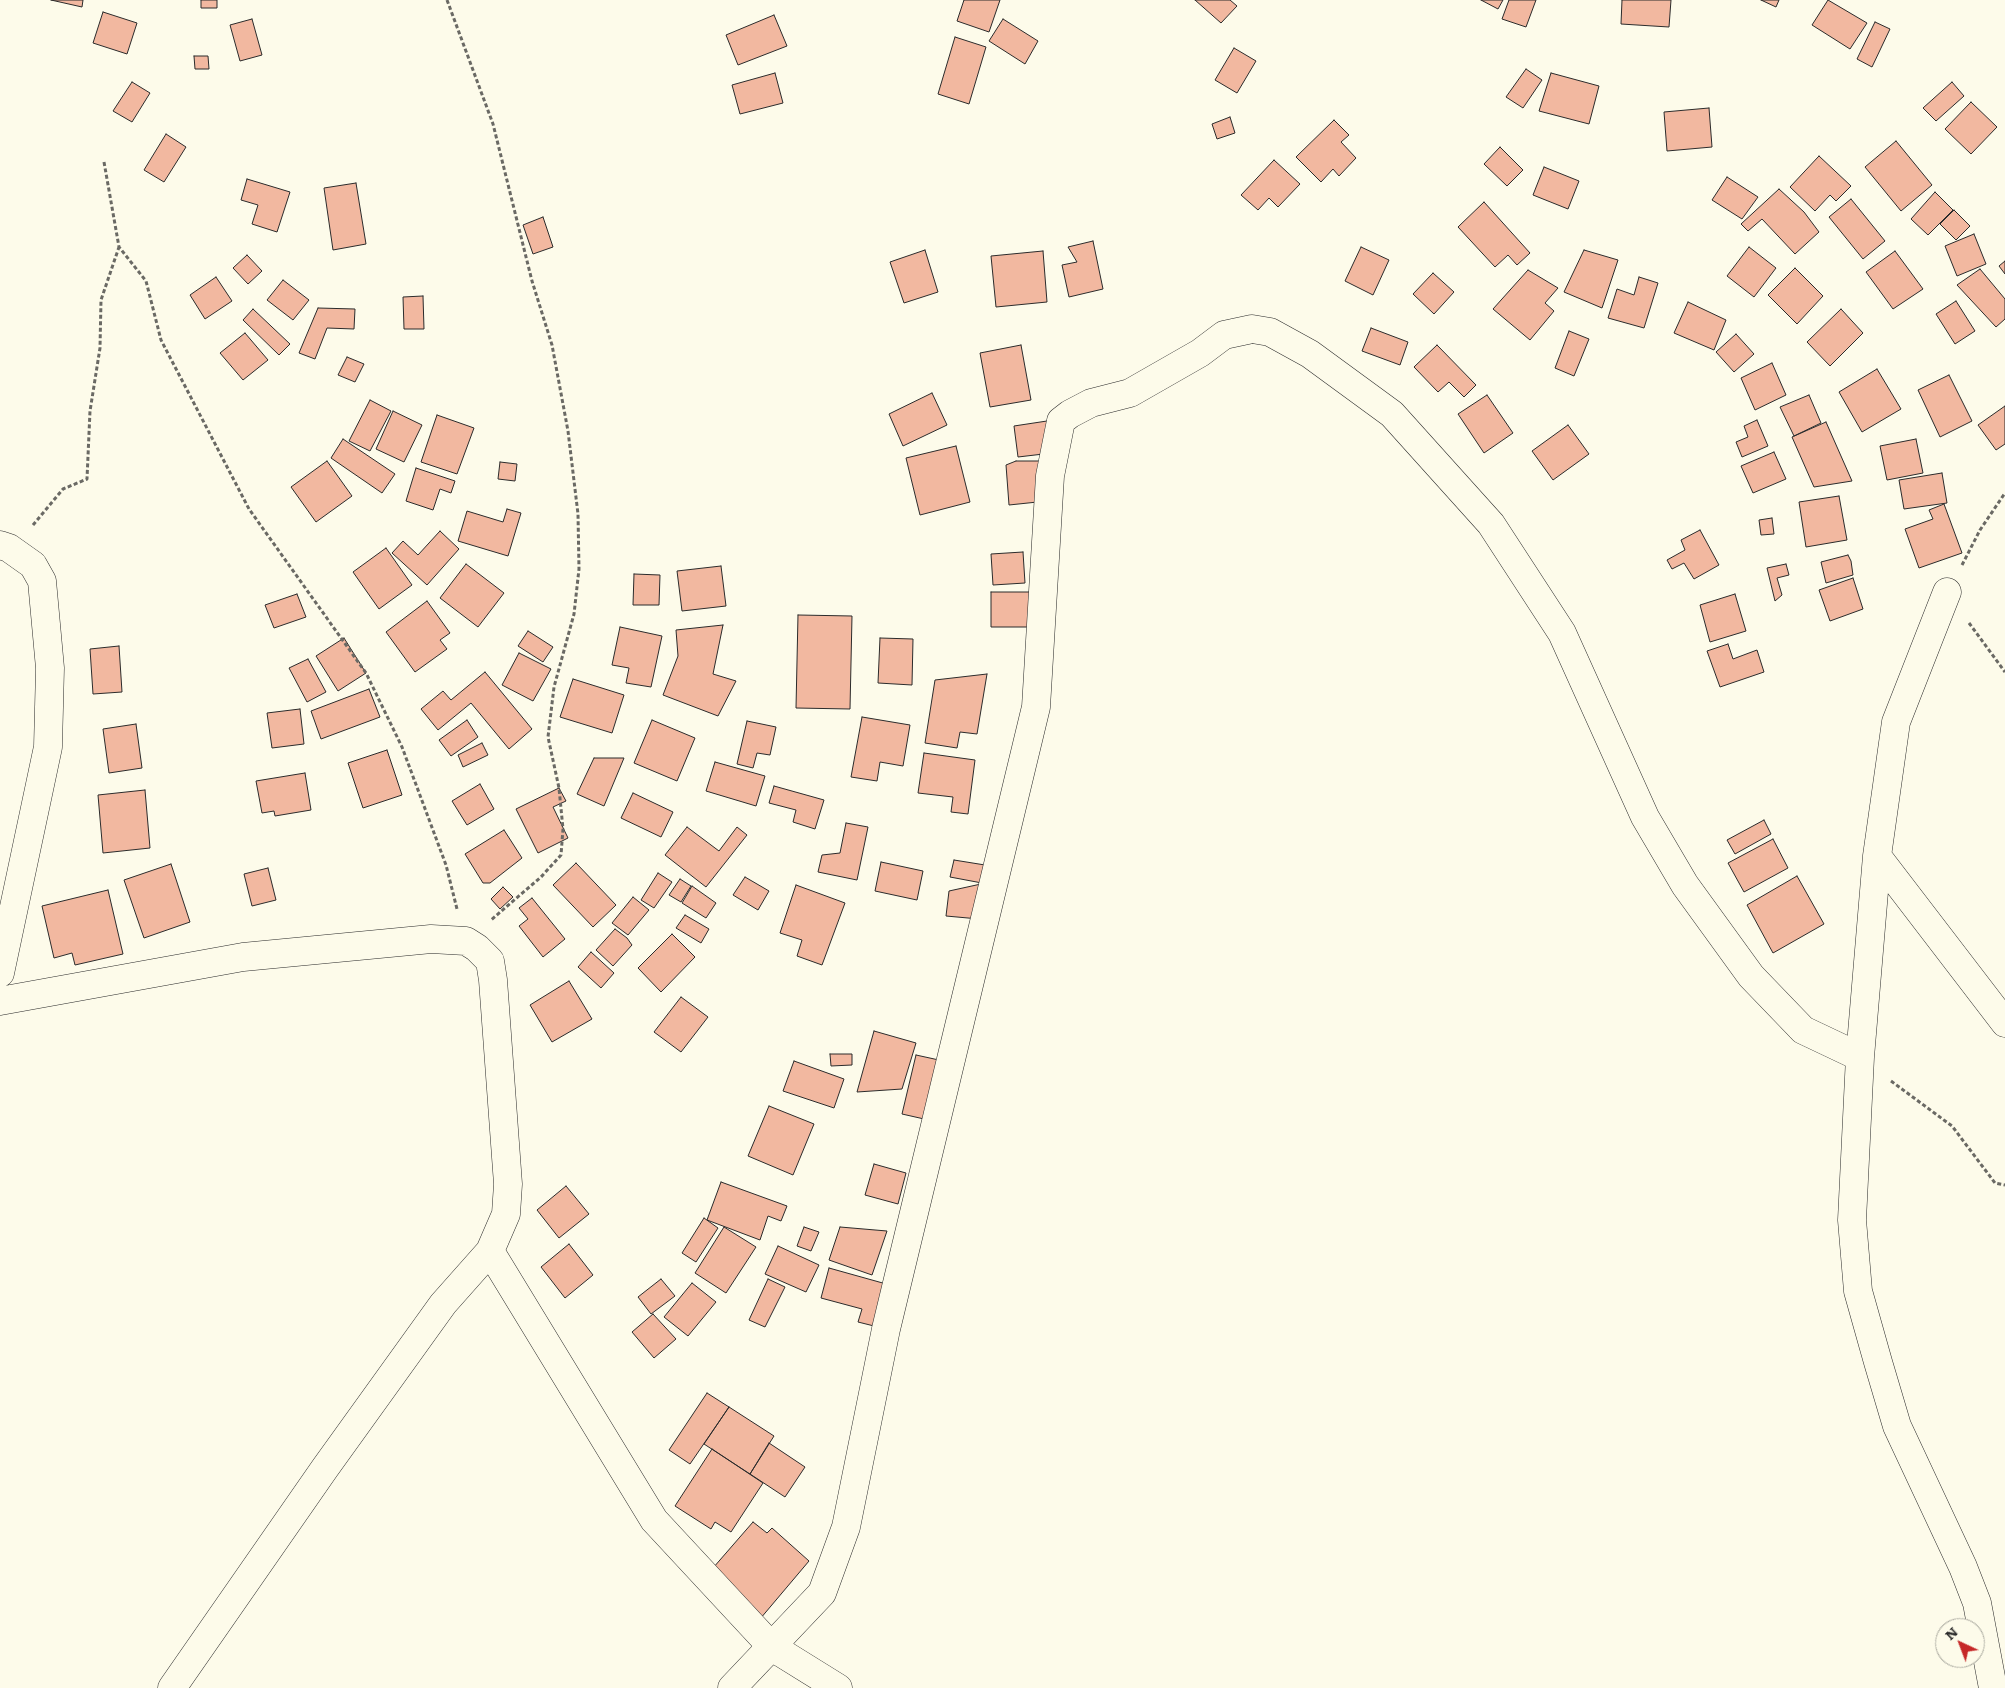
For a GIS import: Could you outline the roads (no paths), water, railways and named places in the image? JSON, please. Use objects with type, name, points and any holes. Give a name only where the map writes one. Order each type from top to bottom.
[{"type":"street","points":[[732,1688],[772,1648],[822,1593],[846,1527],[886,1329],[898,1287],[961,1013],[1036,707],[1050,476],[1061,422],[1070,414],[1090,403],[1130,393],[1200,353],[1224,335],[1252,329],[1270,332],[1310,354],[1392,414],[1491,524],[1562,633],[1645,816],[1685,884],[1751,976],[1803,1030],[1860,1057]]},
{"type":"street","points":[[0,973],[48,747],[50,668],[42,581],[33,565],[5,547]]},
{"type":"street","points":[[1947,592],[1896,722],[1877,856],[1860,1057],[1852,1220],[1858,1291],[1897,1426],[1963,1567],[1977,1603],[1992,1688]]},
{"type":"street","points":[[1877,856],[2005,1023]]},
{"type":"street","points":[[0,1001],[243,956],[431,939],[466,941],[478,948],[490,961],[494,980],[508,1184],[506,1214],[490,1251],[442,1304],[319,1476],[172,1688]]},
{"type":"street","points":[[490,1251],[654,1520],[772,1648],[838,1688]]}]
